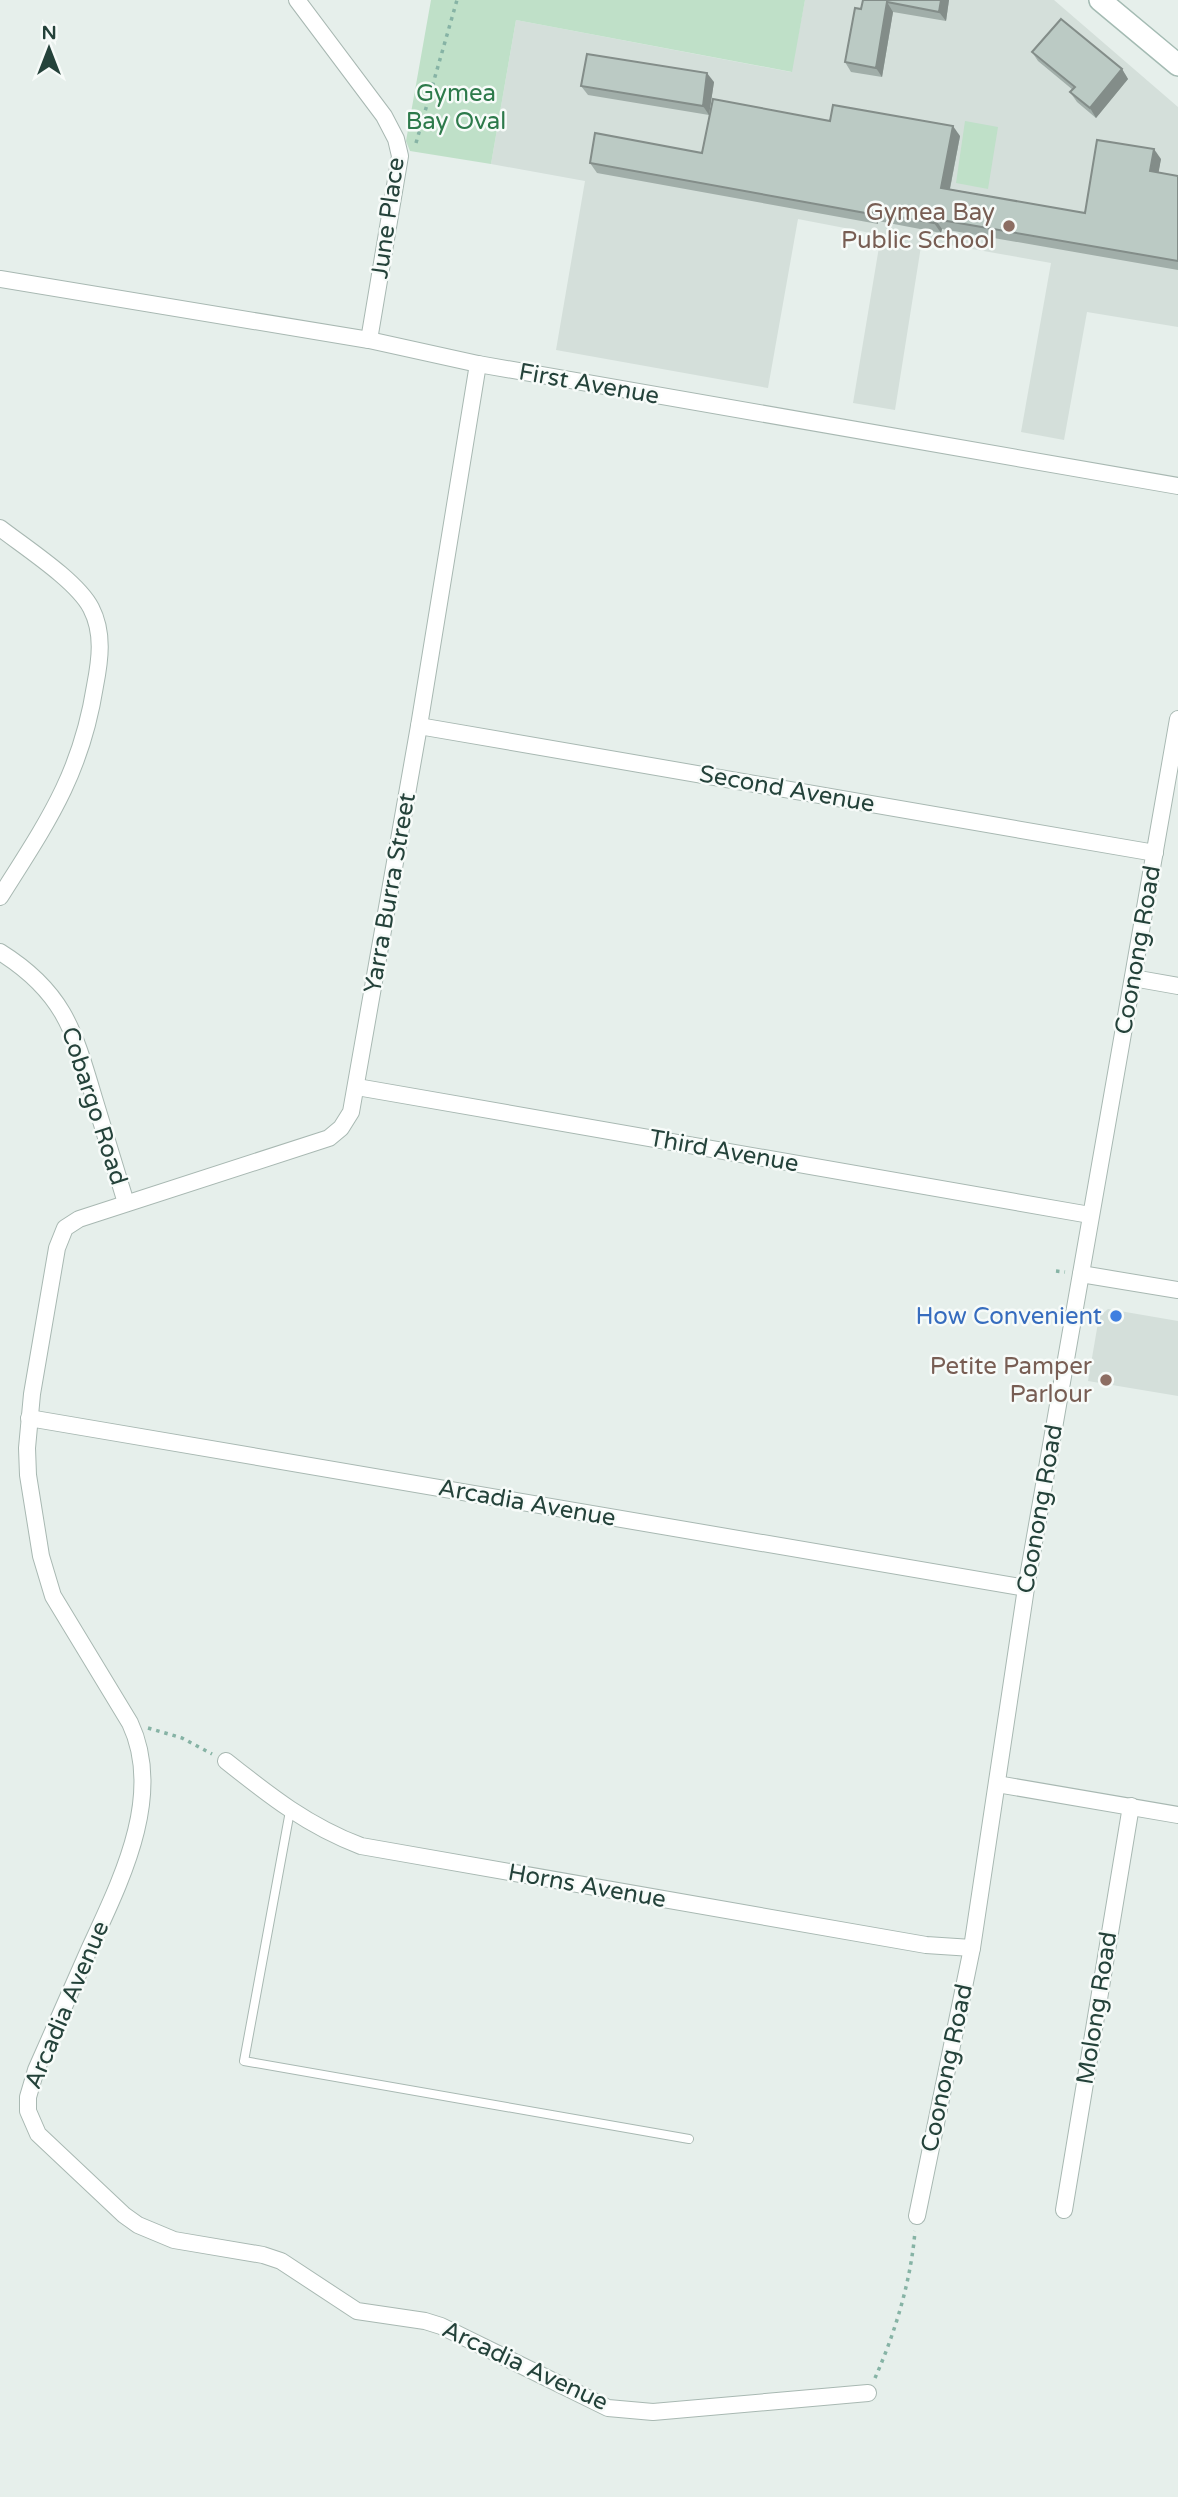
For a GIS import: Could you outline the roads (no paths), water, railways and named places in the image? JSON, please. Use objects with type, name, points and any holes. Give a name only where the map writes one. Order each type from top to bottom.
[{"type":"street","name":"June Place","points":[[297,0],[384,116],[396,139],[400,156],[369,340]]},
{"type":"street","points":[[1100,0],[1178,65]]},
{"type":"street","name":"First Avenue","points":[[0,279],[369,340],[478,364],[1178,486]]},
{"type":"street","name":"Yarra Burra Street","points":[[65,1228],[79,1219],[329,1138],[341,1128],[351,1112],[419,726],[478,364]]},
{"type":"street","points":[[0,528],[76,588],[91,608],[100,631],[92,708],[76,764],[51,816],[0,897]]},
{"type":"street","name":"Coonong Road","points":[[917,2216],[972,1948],[1026,1588],[1178,719]]},
{"type":"street","name":"Second Avenue","points":[[419,726],[1155,853]]},
{"type":"street","name":"Cobargo Road","points":[[0,952],[34,977],[57,1004],[74,1033],[126,1203]]},
{"type":"street","points":[[1133,978],[1178,986]]},
{"type":"street","name":"Third Avenue","points":[[357,1087],[1090,1215]]},
{"type":"street","name":"Arcadia Avenue","points":[[65,1228],[57,1248],[29,1418],[28,1475],[45,1577],[52,1596],[130,1723],[138,1740],[142,1774],[138,1820],[127,1867],[36,2070],[28,2097],[28,2111],[38,2134],[124,2215],[153,2233],[174,2240],[263,2255],[281,2261],[357,2311],[425,2321],[441,2326],[608,2408],[653,2412],[868,2393]]},
{"type":"street","points":[[1081,1274],[1178,1290]]},
{"type":"street","name":"Arcadia Avenue","points":[[29,1418],[1026,1588]]},
{"type":"street","name":"Horns Avenue","points":[[226,1761],[290,1811],[342,1839],[380,1850],[926,1945],[972,1948]]},
{"type":"street","points":[[997,1784],[1178,1815]]},
{"type":"street","name":"Molong Road","points":[[1064,2210],[1131,1806]]},
{"type":"lane","points":[[290,1811],[244,2061],[689,2139]]},
{"type":"place","name":"Gymea Bay Public School","points":[[1009,226]]},
{"type":"place","name":"How Convenient","points":[[1116,1316]]},
{"type":"place","name":"Petite Pamper Parlour","points":[[1106,1380]]},
{"type":"park label","name":"Gymea Bay Oval","points":[[456,107]]}]
